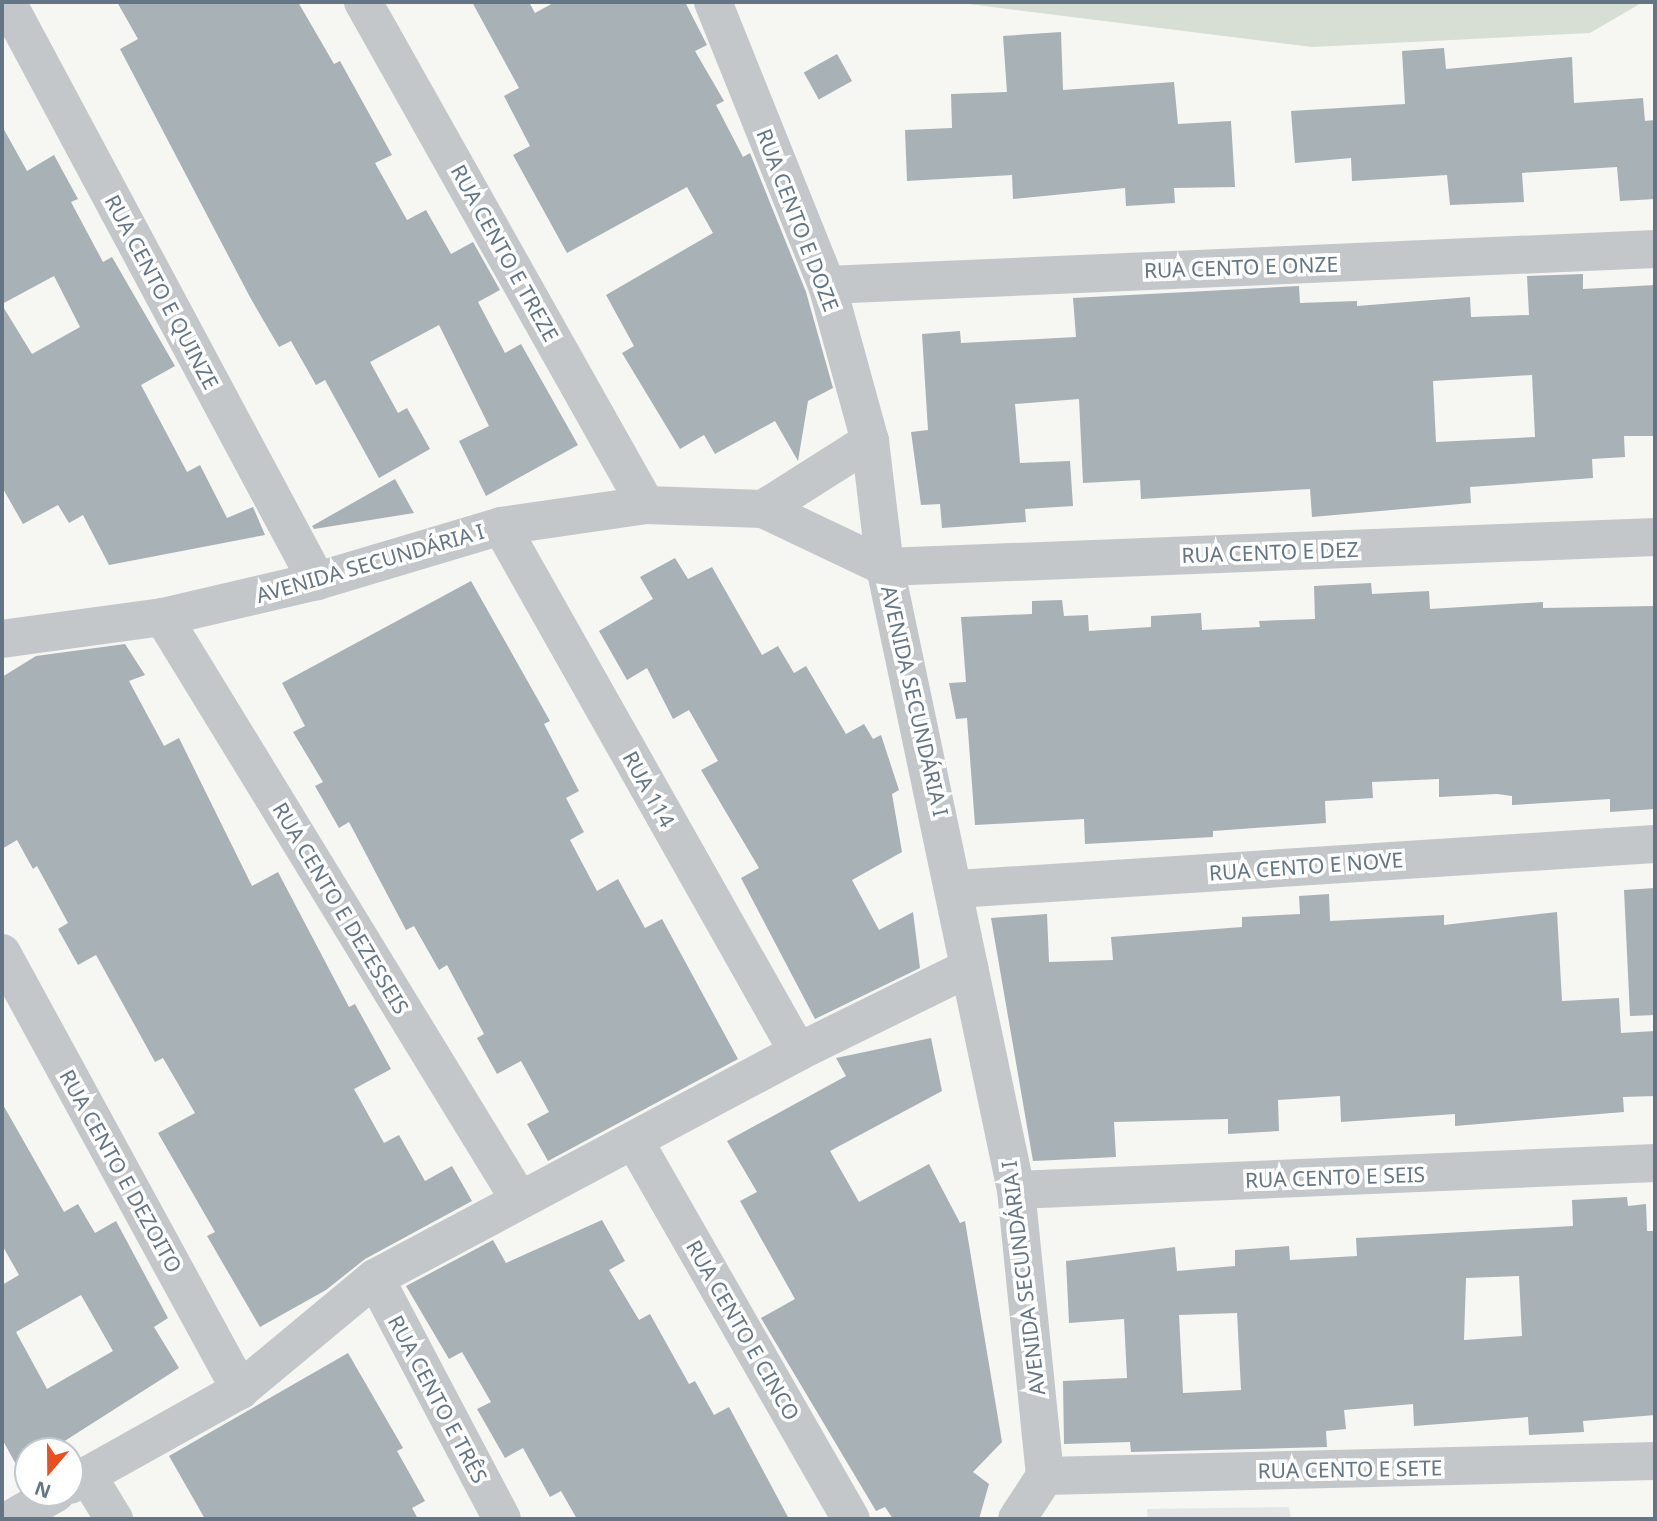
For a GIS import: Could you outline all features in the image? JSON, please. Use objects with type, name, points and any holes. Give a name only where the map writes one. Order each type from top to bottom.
[{"type":"street","name":"RUA CENTO E QUINZE","points":[[6,2],[317,581]]},
{"type":"street","name":"RUA CENTO E TREZE","points":[[363,2],[646,505]]},
{"type":"street","name":"RUA CENTO E DOZE","points":[[713,2],[827,285],[870,441],[885,568]]},
{"type":"street","name":"RUA CENTO E ONZE","points":[[827,285],[1655,249]]},
{"type":"street","points":[[763,509],[870,441]]},
{"type":"street","name":"AVENIDA SECUNDÁRIA I","points":[[2,639],[163,617],[317,581],[501,526],[646,505],[763,509],[885,568],[957,889],[970,968],[1016,1190],[1045,1476]]},
{"type":"street","name":"RUA 114","points":[[501,526],[798,1052]]},
{"type":"street","name":"RUA CENTO E DEZ","points":[[885,568],[1655,537]]},
{"type":"street","name":"RUA CENTO E DEZESSEIS","points":[[163,617],[519,1199]]},
{"type":"street","name":"RUA CENTO E NOVE","points":[[957,889],[1655,844]]},
{"type":"street","name":"RUA CENTO E DEZOITO","points":[[2,953],[240,1390]]},
{"type":"street","points":[[84,1477],[240,1390],[375,1278],[519,1199],[635,1142],[798,1052],[970,968]]},
{"type":"street","name":"RUA CENTO E CINCO","points":[[635,1142],[851,1519]]},
{"type":"street","name":"RUA CENTO E SEIS","points":[[1016,1190],[1655,1163]]},
{"type":"street","name":"RUA CENTO E TRÊS","points":[[375,1278],[502,1519]]},
{"type":"street","name":"RUA CENTO E SETE","points":[[1045,1476],[1655,1461]]},
{"type":"street","points":[[1017,1519],[1045,1476]]},
{"type":"street","points":[[84,1495],[114,1519]]},
{"type":"street","points":[[11,1519],[32,1507]]},
{"type":"shaded area","points":[[952,2],[1643,2],[1590,33],[1312,47]]},
{"type":"shaded area","points":[[1289,1507],[1291,1519],[1148,1519],[1147,1509]]},
{"type":"building","points":[[117,2],[298,2],[334,64],[340,61],[392,155],[375,163],[407,220],[426,210],[451,254],[473,242],[500,290],[478,302],[505,353],[521,344],[578,445],[486,496],[459,441],[489,426],[439,325],[370,362],[398,413],[407,408],[430,449],[379,478],[325,380],[316,385],[291,341],[279,347],[251,299],[120,49],[138,39]]},
{"type":"building","points":[[472,2],[529,2],[535,13],[555,2],[685,2],[707,45],[695,51],[724,101],[716,105],[743,157],[750,153],[806,292],[833,388],[808,401],[798,461],[775,421],[715,454],[704,435],[680,449],[622,353],[634,346],[606,295],[713,233],[687,187],[567,253],[513,155],[530,146],[504,96],[519,88]]},
{"type":"building","points":[[1061,32],[1063,90],[1174,82],[1178,124],[1231,121],[1235,187],[1174,188],[1175,203],[1126,206],[1125,188],[1013,199],[1012,175],[907,181],[905,130],[952,128],[951,94],[1007,92],[1003,36]]},
{"type":"building","points":[[1444,48],[1446,69],[1572,57],[1574,103],[1643,98],[1645,121],[1655,120],[1655,199],[1620,201],[1617,167],[1522,173],[1524,202],[1450,205],[1447,175],[1352,181],[1351,158],[1295,163],[1291,111],[1405,104],[1402,51]]},
{"type":"building","points":[[837,54],[852,81],[819,100],[804,72]]},
{"type":"building","points":[[2,126],[27,171],[54,155],[78,199],[71,202],[103,262],[112,257],[175,366],[141,385],[187,472],[200,465],[227,518],[253,507],[265,535],[109,565],[83,515],[69,523],[58,505],[23,524],[2,487],[2,305],[32,354],[80,327],[54,276],[2,304]]},
{"type":"building","points":[[1583,274],[1583,289],[1655,285],[1655,436],[1624,436],[1625,457],[1592,459],[1593,478],[1470,487],[1471,503],[1312,517],[1310,489],[1141,499],[1140,480],[1083,483],[1079,399],[1015,404],[1020,463],[1070,461],[1073,506],[1025,509],[1026,522],[942,528],[940,504],[921,505],[911,432],[928,430],[922,334],[960,331],[961,343],[1076,337],[1073,298],[1299,286],[1300,303],[1357,301],[1357,306],[1470,297],[1471,317],[1529,315],[1527,276]],"holes":[[[1532,375],[1535,437],[1436,442],[1433,381]]]},
{"type":"building","points":[[395,479],[414,513],[314,529],[312,526]]},
{"type":"building","points":[[675,558],[688,579],[712,567],[762,655],[778,646],[794,673],[806,666],[846,734],[864,724],[873,739],[881,735],[899,790],[892,794],[902,852],[852,880],[879,930],[913,912],[920,968],[815,1019],[741,878],[759,868],[701,770],[718,761],[689,710],[673,719],[647,668],[627,680],[599,631],[653,599],[640,577]]},
{"type":"building","points":[[471,581],[550,721],[544,724],[579,791],[566,798],[584,832],[570,840],[597,891],[618,879],[645,928],[662,919],[738,1059],[548,1161],[527,1124],[549,1112],[521,1061],[497,1074],[477,1038],[484,1034],[447,965],[439,970],[414,926],[406,930],[349,822],[339,828],[315,786],[323,782],[293,732],[305,726],[282,683]]},
{"type":"building","points":[[1371,583],[1372,594],[1429,591],[1430,609],[1543,602],[1543,608],[1655,606],[1655,809],[1610,812],[1610,799],[1512,805],[1512,796],[1497,794],[1439,797],[1439,779],[1372,782],[1373,798],[1325,801],[1326,823],[1213,831],[1213,837],[1085,844],[1084,819],[975,825],[967,718],[956,719],[949,683],[966,682],[961,617],[1032,614],[1032,601],[1062,600],[1064,616],[1088,615],[1089,631],[1151,627],[1151,616],[1201,613],[1202,630],[1260,627],[1259,621],[1315,619],[1314,586]]},
{"type":"building","points":[[125,644],[145,675],[129,681],[164,746],[179,738],[252,886],[278,872],[349,1007],[355,1004],[391,1069],[354,1089],[384,1143],[399,1135],[425,1181],[452,1166],[472,1201],[365,1259],[326,1290],[260,1327],[207,1236],[215,1232],[158,1133],[195,1113],[163,1058],[155,1062],[96,955],[78,965],[58,929],[68,923],[37,866],[33,869],[17,840],[2,849],[2,677],[36,656]]},
{"type":"building","points":[[1655,888],[1655,1015],[1630,1016],[1624,890]]},
{"type":"building","points":[[1329,894],[1330,921],[1444,915],[1444,925],[1557,912],[1562,1001],[1619,998],[1621,1033],[1655,1031],[1655,1096],[1623,1097],[1624,1112],[1455,1126],[1455,1114],[1341,1122],[1340,1096],[1278,1100],[1279,1131],[1228,1134],[1228,1119],[1114,1122],[1116,1157],[1033,1161],[991,918],[1047,914],[1049,962],[1113,960],[1111,937],[1242,927],[1242,917],[1300,914],[1299,896]]},
{"type":"building","points":[[931,1038],[942,1091],[830,1151],[859,1202],[929,1164],[960,1223],[965,1221],[1002,1442],[973,1472],[989,1484],[979,1519],[893,1519],[885,1507],[876,1511],[761,1318],[795,1299],[740,1201],[757,1192],[727,1141],[846,1076],[836,1058]]},
{"type":"building","points":[[2,1103],[64,1212],[78,1204],[95,1233],[116,1221],[168,1318],[154,1327],[179,1368],[71,1437],[14,1437],[14,1461],[2,1439],[2,1285],[19,1275],[2,1245]],"holes":[[[81,1295],[113,1351],[47,1389],[16,1332]]]},
{"type":"building","points":[[1627,1197],[1628,1206],[1646,1204],[1647,1231],[1655,1231],[1655,1415],[1583,1421],[1584,1432],[1529,1435],[1528,1417],[1414,1426],[1413,1404],[1344,1410],[1346,1429],[1326,1431],[1327,1447],[1131,1452],[1130,1442],[1064,1444],[1063,1381],[1127,1378],[1124,1319],[1069,1323],[1066,1261],[1175,1247],[1177,1271],[1235,1266],[1235,1250],[1289,1246],[1290,1260],[1357,1256],[1356,1238],[1573,1226],[1572,1200]],"holes":[[[1519,1276],[1522,1336],[1464,1340],[1466,1278]],[[1237,1313],[1241,1390],[1183,1393],[1179,1315]]]},
{"type":"building","points":[[602,1220],[625,1261],[609,1270],[639,1320],[650,1314],[689,1384],[695,1381],[714,1415],[729,1407],[789,1519],[577,1519],[561,1491],[550,1497],[523,1448],[505,1458],[477,1409],[491,1402],[462,1352],[449,1359],[406,1286],[493,1240],[506,1263]]},
{"type":"building","points":[[348,1353],[403,1448],[397,1451],[425,1501],[412,1508],[418,1519],[205,1519],[169,1456]]}]
